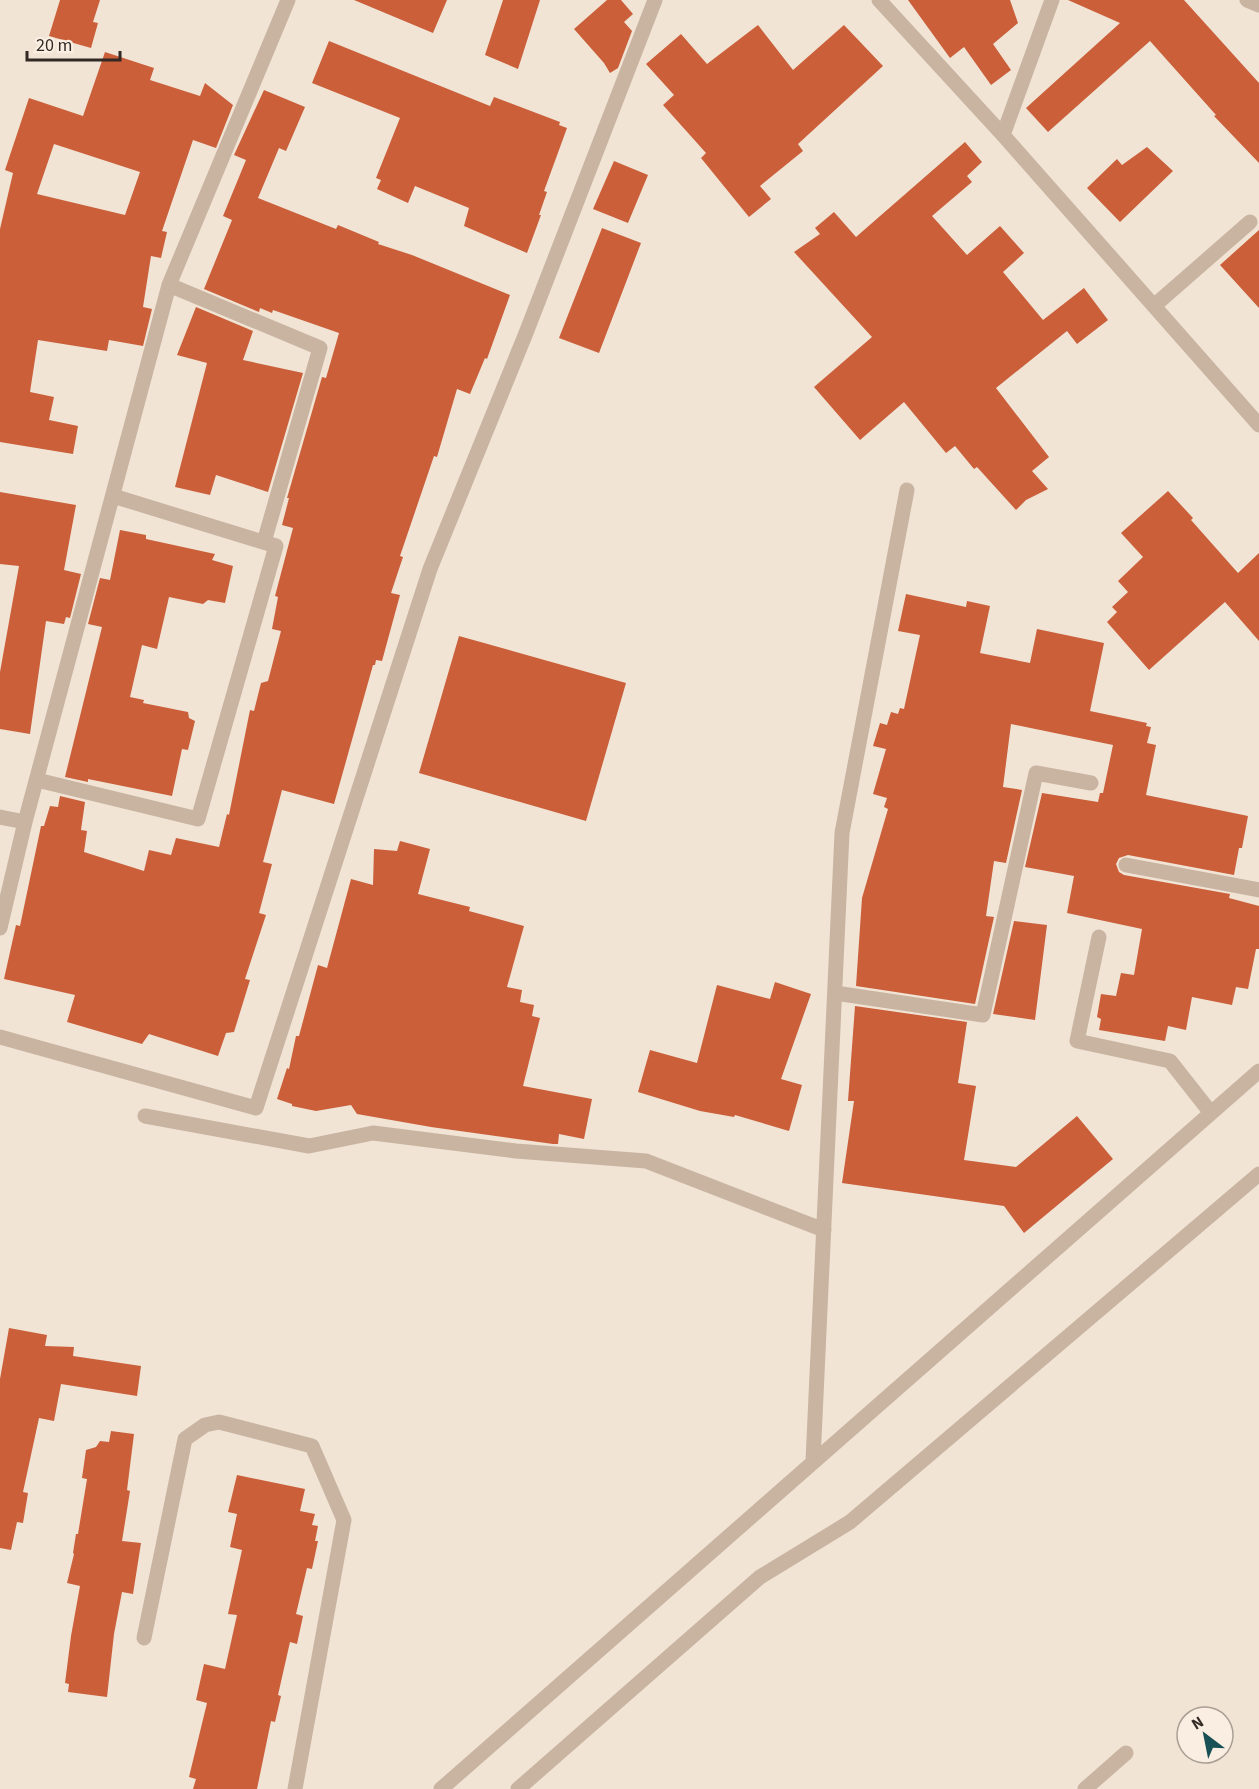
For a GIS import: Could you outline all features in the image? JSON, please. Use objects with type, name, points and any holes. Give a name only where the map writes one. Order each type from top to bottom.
[{"type":"street","points":[[0,928],[25,822],[169,285],[288,0]]},
{"type":"street","points":[[0,1037],[256,1108],[430,569],[526,333],[655,0]]},
{"type":"street","points":[[879,0],[1003,135],[1259,425]]},
{"type":"street","points":[[1003,135],[1052,0]]},
{"type":"street","points":[[1247,0],[1259,5]]},
{"type":"street","points":[[1155,305],[1250,222]]},
{"type":"street","points":[[37,780],[198,819],[320,348],[169,285]]},
{"type":"street","points":[[813,1461],[842,833],[907,490]]},
{"type":"street","points":[[113,496],[270,544]]},
{"type":"street","points":[[835,993],[982,1016],[1036,772],[1091,783]]},
{"type":"street","points":[[0,817],[25,822]]},
{"type":"street","points":[[1126,865],[1259,890]]},
{"type":"street","points":[[1099,937],[1077,1041],[1170,1061],[1211,1113]]},
{"type":"street","points":[[441,1789],[1259,1071]]},
{"type":"street","points":[[145,1116],[309,1146],[373,1133],[516,1151],[646,1161],[824,1230]]},
{"type":"street","points":[[518,1789],[760,1577],[850,1522],[1259,1174]]},
{"type":"street","points":[[144,1638],[185,1439],[205,1425],[219,1422],[312,1446],[344,1520],[295,1789]]},
{"type":"street","points":[[1085,1789],[1126,1753]]},
{"type":"building","points":[[60,0],[100,0],[93,22],[98,23],[91,48],[49,36]]},
{"type":"building","points":[[354,0],[447,0],[433,33]]},
{"type":"building","points":[[503,0],[540,0],[518,69],[485,55]]},
{"type":"building","points":[[607,0],[621,0],[633,14],[624,22],[632,31],[618,68],[610,73],[574,29]]},
{"type":"building","points":[[908,0],[1010,0],[1018,23],[993,44],[1011,70],[991,85],[964,47],[950,58]]},
{"type":"building","points":[[1068,0],[1184,0],[1259,83],[1259,163],[1214,116],[1216,115],[1150,41],[1048,132],[1026,108],[1120,23]]},
{"type":"building","points":[[758,25],[793,70],[844,25],[883,66],[798,144],[803,151],[760,186],[771,199],[749,217],[701,158],[706,153],[663,105],[674,95],[646,64],[681,34],[707,64]]},
{"type":"building","points":[[329,41],[490,106],[494,97],[560,122],[559,125],[567,128],[544,191],[547,192],[539,215],[541,215],[527,253],[464,226],[469,208],[415,186],[408,203],[377,189],[381,180],[376,178],[400,118],[312,83]]},
{"type":"building","points":[[105,52],[154,68],[150,80],[200,96],[205,83],[233,105],[216,148],[193,140],[162,231],[167,232],[161,258],[151,256],[143,307],[152,309],[143,346],[109,340],[107,351],[38,340],[30,392],[54,397],[49,420],[78,426],[73,454],[0,442],[0,229],[13,173],[5,170],[29,98],[83,116]],"holes":[[[54,144],[140,172],[125,215],[37,194]]]},
{"type":"building","points":[[264,90],[305,107],[286,151],[279,148],[258,198],[336,229],[338,225],[379,242],[378,244],[412,255],[510,295],[487,359],[485,358],[470,394],[457,389],[437,457],[434,456],[400,556],[403,557],[391,593],[400,595],[382,661],[376,660],[373,665],[334,804],[282,790],[263,862],[272,864],[259,913],[266,915],[245,979],[250,980],[234,1032],[226,1033],[218,1056],[149,1034],[142,1044],[67,1022],[75,995],[4,979],[16,925],[20,926],[41,826],[44,826],[50,806],[58,807],[60,796],[85,802],[81,830],[87,831],[84,852],[144,871],[149,850],[171,855],[176,838],[219,847],[227,814],[229,815],[250,710],[254,711],[261,683],[268,681],[281,631],[272,629],[278,597],[275,596],[293,528],[282,525],[289,498],[287,498],[322,377],[326,378],[339,333],[273,310],[272,313],[260,308],[259,312],[204,289],[232,220],[223,216],[246,160],[234,155]]},
{"type":"building","points":[[965,142],[982,162],[967,176],[972,182],[932,216],[967,255],[1000,226],[1024,253],[1003,272],[1043,320],[1084,288],[1108,320],[1077,344],[1067,331],[996,388],[1049,457],[1032,471],[1048,489],[1026,500],[1016,510],[977,467],[974,469],[955,446],[946,453],[904,402],[860,440],[814,387],[872,337],[794,252],[820,234],[815,228],[834,212],[856,237]]},
{"type":"building","points":[[1147,147],[1173,171],[1120,222],[1087,188],[1117,159],[1122,165]]},
{"type":"building","points":[[614,161],[648,175],[628,223],[593,209]]},
{"type":"building","points":[[602,228],[641,243],[599,353],[559,338]]},
{"type":"building","points":[[1259,230],[1259,308],[1220,265]]},
{"type":"building","points":[[196,307],[253,331],[243,360],[303,373],[268,492],[216,475],[210,495],[175,487],[207,363],[177,355]]},
{"type":"building","points":[[1168,491],[1238,573],[1259,553],[1259,641],[1225,602],[1149,670],[1107,622],[1117,612],[1112,607],[1128,592],[1118,581],[1143,557],[1121,533]]},
{"type":"building","points":[[0,492],[76,505],[64,570],[81,574],[70,618],[66,617],[64,624],[46,621],[30,734],[0,729],[0,672],[19,566],[0,564]]},
{"type":"building","points":[[120,530],[146,535],[146,539],[215,554],[212,560],[233,566],[225,603],[208,600],[203,604],[169,597],[157,649],[142,645],[130,697],[144,700],[143,703],[188,712],[189,718],[195,721],[188,750],[182,749],[172,796],[88,779],[88,782],[65,777],[102,627],[88,624],[100,578],[110,580]]},
{"type":"building","points":[[906,594],[966,607],[967,601],[990,606],[980,653],[1030,663],[1037,629],[1104,643],[1090,711],[1147,723],[1146,726],[1151,727],[1147,743],[1156,745],[1146,795],[1248,816],[1234,875],[1128,855],[1119,858],[1116,864],[1119,872],[1124,875],[1230,894],[1229,898],[1259,906],[1259,949],[1256,949],[1248,989],[1236,987],[1232,1005],[1192,997],[1186,1030],[1168,1026],[1165,1041],[1099,1030],[1101,1019],[1097,1017],[1101,994],[1116,996],[1121,973],[1134,975],[1142,929],[1067,913],[1074,876],[1025,867],[1042,793],[1098,802],[1100,793],[1103,793],[1113,745],[1011,724],[1003,787],[1022,790],[1006,863],[994,861],[986,916],[994,917],[975,1004],[856,986],[862,898],[888,809],[884,807],[887,798],[873,794],[886,749],[873,746],[880,723],[887,725],[891,712],[898,714],[900,708],[904,709],[920,635],[898,631]]},
{"type":"building","points":[[459,636],[626,683],[586,821],[419,773]]},
{"type":"building","points":[[400,841],[430,849],[418,894],[470,907],[469,911],[524,926],[507,987],[522,990],[520,1002],[534,1005],[532,1016],[540,1018],[523,1086],[592,1099],[584,1139],[559,1134],[558,1144],[553,1144],[357,1114],[351,1105],[316,1111],[292,1106],[292,1104],[277,1099],[287,1068],[289,1069],[296,1036],[299,1036],[318,965],[327,968],[351,879],[373,885],[374,849],[397,851]]},
{"type":"building","points":[[1014,921],[1047,925],[1035,1020],[993,1014]]},
{"type":"building","points":[[775,982],[811,994],[781,1079],[802,1085],[789,1131],[735,1115],[734,1117],[700,1111],[638,1092],[650,1050],[697,1063],[717,985],[770,999]]},
{"type":"building","points":[[855,1006],[967,1022],[958,1083],[976,1086],[964,1160],[1016,1167],[1077,1116],[1113,1159],[1024,1233],[1004,1206],[842,1183],[854,1101],[848,1101]]},
{"type":"building","points":[[9,1328],[47,1335],[45,1346],[74,1347],[73,1356],[141,1366],[137,1396],[61,1384],[54,1421],[39,1418],[23,1492],[28,1493],[23,1523],[17,1522],[11,1550],[0,1548],[0,1379]]},
{"type":"building","points":[[111,1431],[134,1434],[127,1490],[130,1491],[122,1541],[141,1543],[133,1594],[122,1592],[114,1634],[107,1697],[68,1692],[69,1684],[65,1683],[80,1586],[67,1583],[87,1479],[82,1478],[86,1450],[96,1447],[100,1441],[109,1442]]},
{"type":"building","points":[[237,1475],[305,1489],[300,1511],[315,1514],[312,1525],[318,1526],[315,1541],[318,1541],[312,1569],[307,1568],[296,1614],[303,1616],[297,1644],[290,1642],[278,1695],[281,1696],[275,1722],[271,1721],[257,1789],[193,1789],[196,1779],[189,1777],[207,1703],[196,1700],[204,1664],[225,1669],[237,1615],[228,1614],[242,1550],[230,1547],[237,1514],[228,1512]]}]
